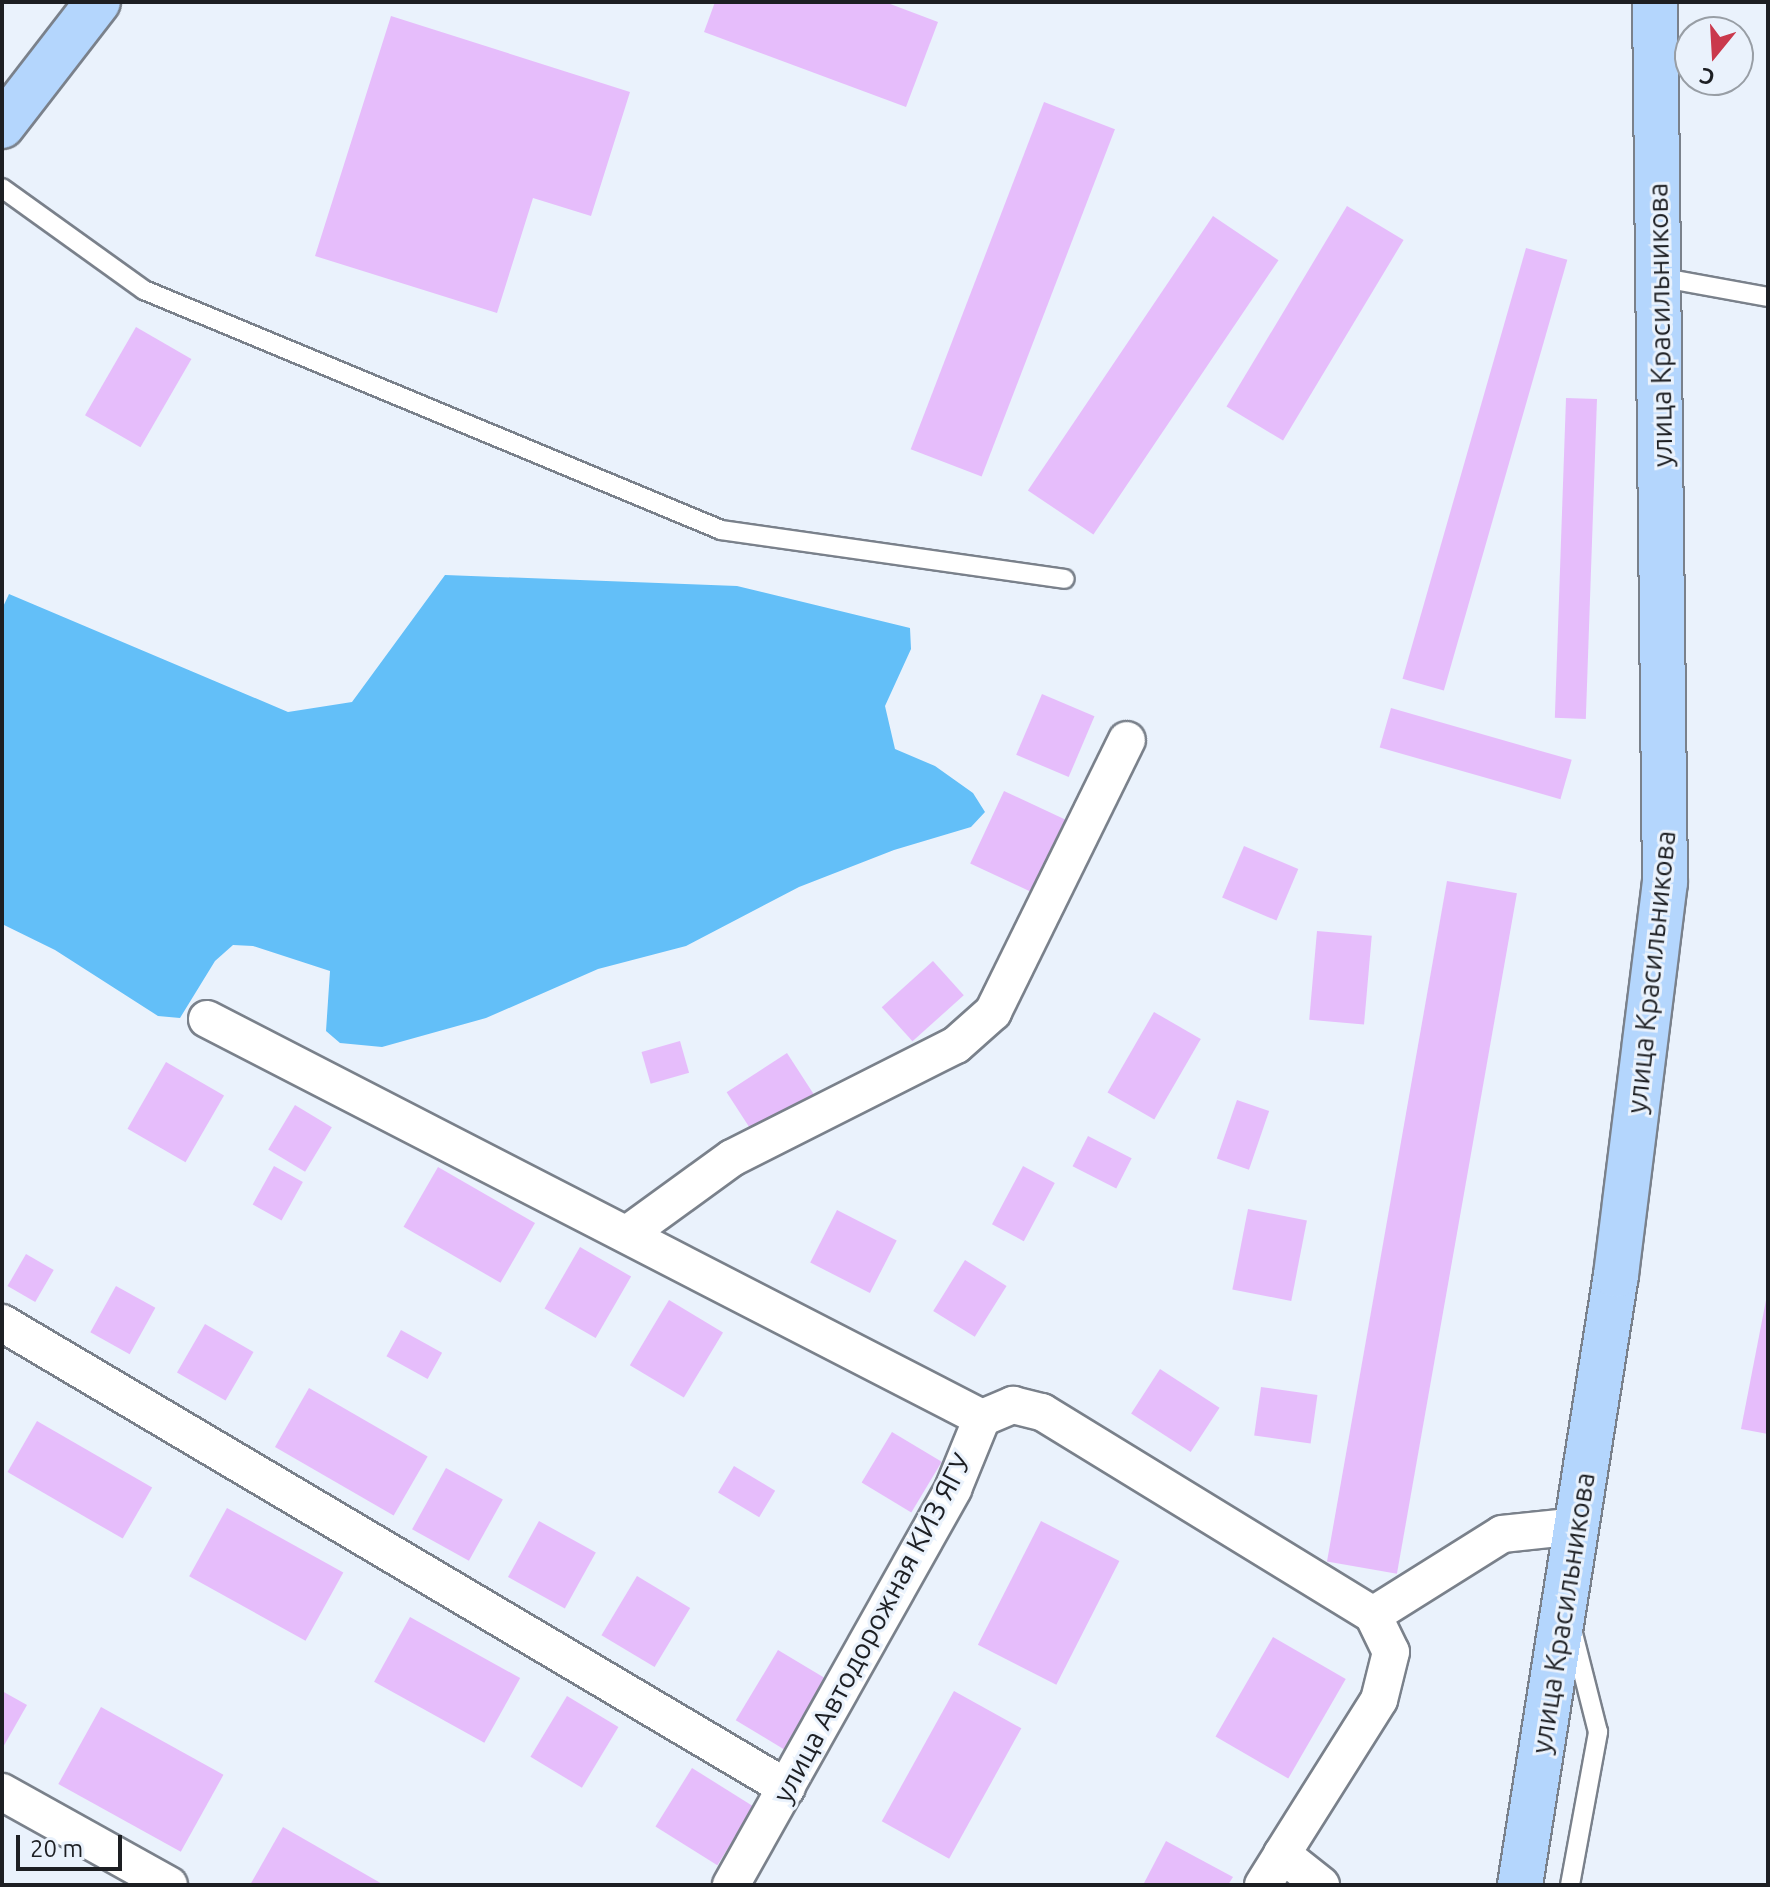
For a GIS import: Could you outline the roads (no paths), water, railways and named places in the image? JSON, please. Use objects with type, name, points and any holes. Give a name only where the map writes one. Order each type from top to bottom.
[{"type":"main road","points":[[2,126],[98,2]]},
{"type":"main road","name":"улица Красильникова","points":[[1520,1885],[1618,1260],[1665,883],[1655,2]]},
{"type":"street","points":[[630,1232],[732,1158],[956,1045],[993,1012],[1127,740]]},
{"type":"street","points":[[207,1019],[630,1232],[982,1418],[1013,1405],[1042,1412],[1373,1615],[1391,1652],[1379,1700],[1263,1885]]},
{"type":"street","points":[[2,1323],[787,1788]]},
{"type":"street","name":"улица Автодорожная КИЗ ЯГУ","points":[[731,1885],[953,1489],[982,1418]]},
{"type":"street","points":[[1373,1615],[1502,1534],[1577,1526]]},
{"type":"street","points":[[2,1792],[169,1885]]},
{"type":"street","points":[[1282,1854],[1321,1885]]},
{"type":"lane","points":[[2,188],[144,290],[721,530],[1065,579]]},
{"type":"lane","points":[[1658,277],[1768,297]]},
{"type":"lane","points":[[1565,1602],[1598,1732],[1570,1885]]},
{"type":"water","points":[[445,575],[737,586],[910,628],[911,649],[885,706],[895,749],[935,766],[973,793],[985,812],[971,827],[894,850],[799,887],[686,946],[598,969],[486,1018],[382,1047],[340,1043],[326,1031],[330,971],[253,946],[233,945],[215,961],[180,1018],[158,1016],[55,950],[2,924],[2,609],[9,594],[288,712],[352,702]]}]
